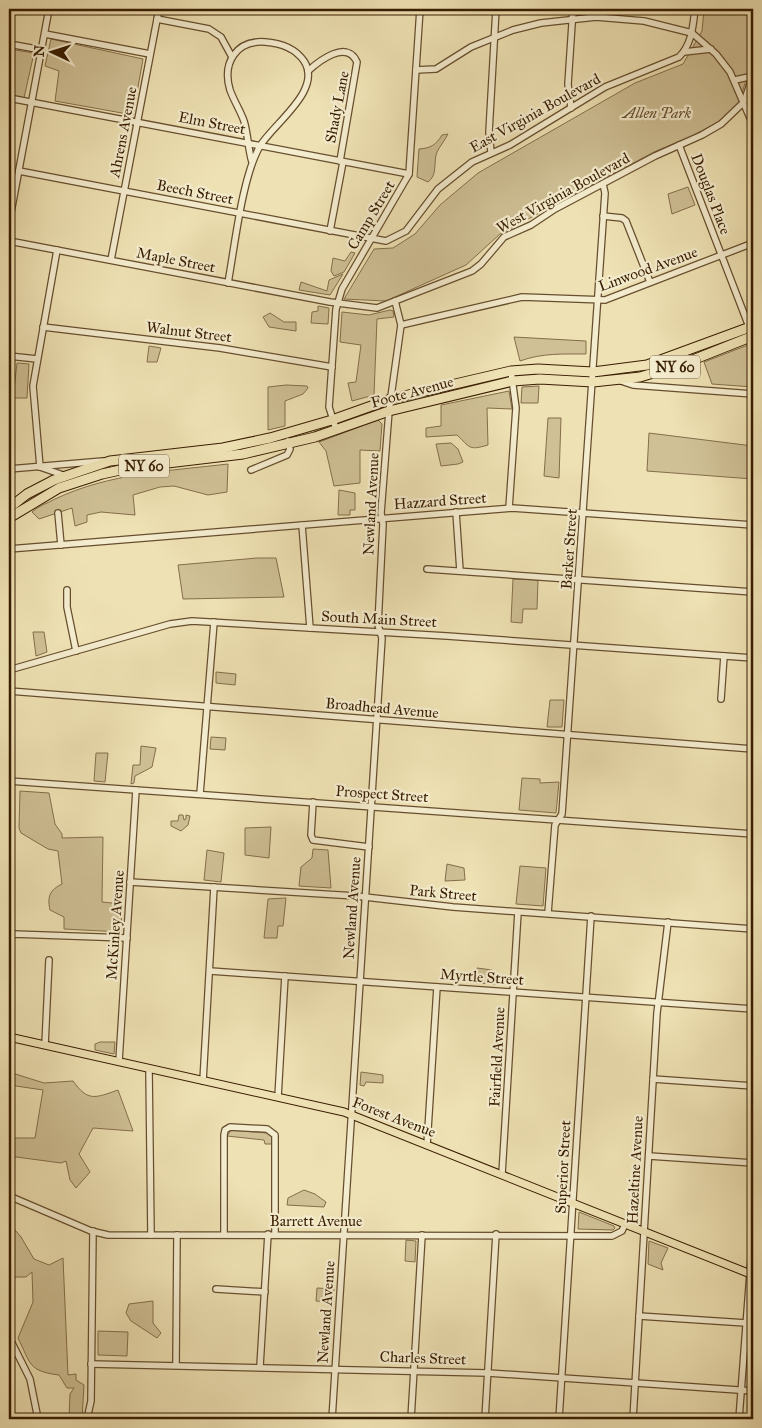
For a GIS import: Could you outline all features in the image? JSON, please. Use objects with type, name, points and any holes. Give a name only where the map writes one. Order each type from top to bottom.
[{"type":"highway","name":"Foote Avenue","points":[[9,508],[27,494],[65,476],[110,461],[223,448],[286,434],[332,420],[391,398],[511,372],[538,369],[593,372],[647,366],[752,332]]},
{"type":"highway","name":"Foote Avenue","points":[[9,518],[59,488],[77,481],[134,467],[217,459],[289,444],[389,411],[513,381],[540,379],[593,382],[621,380],[660,372],[752,332]]},
{"type":"main road","name":"Forest Avenue","points":[[9,1037],[352,1114],[752,1274]]},
{"type":"street","points":[[9,223],[49,9]]},
{"type":"street","name":"Ahrens Avenue","points":[[112,260],[159,9]]},
{"type":"street","name":"Camp Street","points":[[336,429],[329,407],[338,303],[342,289],[409,174],[420,9]]},
{"type":"street","points":[[491,152],[489,132],[496,9]]},
{"type":"street","points":[[571,108],[568,84],[573,9]]},
{"type":"street","points":[[695,9],[692,33],[684,52],[712,50]]},
{"type":"street","points":[[416,70],[436,69],[471,47],[541,23],[572,18],[626,19],[692,33],[712,50],[734,80],[753,126]]},
{"type":"street","points":[[157,19],[209,29],[221,37],[232,57]]},
{"type":"street","points":[[45,34],[150,54]]},
{"type":"street","points":[[228,283],[252,162],[261,146],[304,92],[309,79],[308,71],[299,54],[288,47],[272,43],[258,42],[245,45],[235,51],[228,70],[228,82],[244,121],[252,162]]},
{"type":"street","points":[[9,44],[42,50]]},
{"type":"street","name":"East Virginia Boulevard","points":[[372,238],[386,240],[406,231],[438,189],[472,162],[510,145],[606,87],[673,61],[684,52]]},
{"type":"street","name":"Shady Lane","points":[[308,71],[324,58],[336,54],[348,53],[357,62],[330,231]]},
{"type":"street","points":[[734,80],[753,76]]},
{"type":"street","name":"West Virginia Boulevard","points":[[338,303],[370,308],[395,301],[472,271],[504,237],[531,225],[555,209],[679,145],[702,136],[721,124],[744,102],[753,76]]},
{"type":"street","name":"Elm Street","points":[[9,98],[409,174]]},
{"type":"street","name":"Douglas Place","points":[[679,145],[752,332]]},
{"type":"street","name":"Beech Street","points":[[19,172],[372,238]]},
{"type":"street","name":"Barker Street","points":[[548,913],[555,825],[562,814],[604,216],[603,184]]},
{"type":"street","points":[[604,216],[626,220],[650,282]]},
{"type":"street","name":"Maple Street","points":[[9,241],[56,253],[112,260],[338,303]]},
{"type":"street","name":"Linwood Avenue","points":[[401,325],[522,297],[598,300],[610,298],[753,243]]},
{"type":"street","points":[[40,467],[33,386],[56,253]]},
{"type":"street","points":[[395,301],[401,325]]},
{"type":"street","name":"Newland Avenue","points":[[332,1419],[382,638],[378,625],[382,518],[389,411],[401,325]]},
{"type":"street","name":"Walnut Street","points":[[43,327],[220,348],[332,367]]},
{"type":"street","points":[[9,356],[37,358]]},
{"type":"street","points":[[509,508],[516,408],[511,372]]},
{"type":"street","points":[[621,380],[633,385],[753,394]]},
{"type":"street","points":[[250,470],[287,455],[289,444],[286,434]]},
{"type":"street","name":"Foote Avenue","points":[[9,469],[94,460],[110,461]]},
{"type":"street","name":"Foote Avenue","points":[[40,467],[77,481]]},
{"type":"street","name":"Hazzard Street","points":[[9,549],[509,508],[753,525]]},
{"type":"street","points":[[456,512],[460,572]]},
{"type":"street","points":[[58,513],[61,545]]},
{"type":"street","points":[[302,525],[310,628]]},
{"type":"street","points":[[427,569],[753,592]]},
{"type":"street","points":[[67,590],[67,607],[76,651]]},
{"type":"street","points":[[200,794],[214,622]]},
{"type":"street","name":"South Main Street","points":[[9,670],[177,623],[214,622],[380,631],[753,658]]},
{"type":"street","points":[[721,699],[724,656]]},
{"type":"street","name":"Broadhead Avenue","points":[[9,691],[207,708],[753,749]]},
{"type":"street","name":"Prospect Street","points":[[9,781],[753,834]]},
{"type":"street","name":"McKinley Avenue","points":[[119,1061],[136,790]]},
{"type":"street","points":[[313,802],[312,840],[369,847]]},
{"type":"street","name":"Park Street","points":[[130,882],[365,898],[518,912],[753,929]]},
{"type":"street","points":[[203,1081],[214,887]]},
{"type":"street","name":"Fairfield Avenue","points":[[502,1174],[518,912]]},
{"type":"street","name":"Superior Street","points":[[559,1419],[591,916]]},
{"type":"street","name":"Hazeltine Avenue","points":[[633,1419],[658,1002],[668,922]]},
{"type":"street","points":[[9,964],[10,940],[13,934],[127,938]]},
{"type":"street","points":[[45,1045],[49,960]]},
{"type":"street","name":"Myrtle Street","points":[[210,971],[753,1009]]},
{"type":"street","points":[[278,1097],[285,976]]},
{"type":"street","points":[[427,1145],[437,986]]},
{"type":"street","points":[[149,1069],[151,1235]]},
{"type":"street","points":[[653,1079],[753,1086]]},
{"type":"street","points":[[224,1234],[225,1130],[230,1126],[267,1129],[274,1133],[276,1138],[275,1233]]},
{"type":"street","points":[[649,1156],[753,1163]]},
{"type":"street","name":"Barrett Avenue","points":[[9,1196],[93,1231],[108,1235],[275,1233],[422,1235],[571,1234],[612,1236],[622,1231],[625,1224]]},
{"type":"street","points":[[88,1419],[91,1364],[93,1231]]},
{"type":"street","points":[[739,1419],[746,1324],[752,1274],[753,1233]]},
{"type":"street","points":[[260,1366],[268,1234]]},
{"type":"street","points":[[485,1419],[496,1234]]},
{"type":"street","points":[[176,1365],[177,1235]]},
{"type":"street","points":[[411,1419],[422,1235]]},
{"type":"street","points":[[216,1289],[265,1292]]},
{"type":"street","points":[[640,1316],[746,1324]]},
{"type":"street","points":[[9,1336],[30,1380],[38,1419]]},
{"type":"street","name":"Charles Street","points":[[91,1364],[260,1366],[488,1373],[753,1391]]},
{"type":"green space","name":"Allen Park","points":[[704,9],[753,9],[753,56],[750,68],[738,105],[718,122],[692,136],[654,152],[500,234],[466,265],[386,301],[344,299],[374,249],[393,248],[415,234],[440,205],[478,173],[635,83],[683,64],[702,31]]},
{"type":"green space","points":[[51,39],[143,59],[133,115],[55,101],[59,71],[45,66]]},
{"type":"green space","points":[[9,49],[34,53],[24,98],[9,95]]},
{"type":"green space","points":[[448,134],[437,152],[431,179],[428,182],[417,177],[419,149],[433,145],[442,135]]},
{"type":"green space","points":[[688,187],[695,205],[672,214],[668,194]]},
{"type":"green space","points":[[351,252],[355,253],[344,272],[334,276],[331,271],[333,258],[345,261]]},
{"type":"green space","points":[[343,274],[330,295],[299,290],[301,282],[327,291],[329,280]]},
{"type":"green space","points":[[318,306],[329,308],[328,324],[311,323],[312,312],[318,311]]},
{"type":"green space","points":[[393,311],[394,317],[377,319],[374,395],[352,401],[348,383],[356,382],[361,345],[340,342],[342,312],[369,315]]},
{"type":"green space","points":[[270,313],[284,322],[296,322],[296,331],[269,327],[263,317]]},
{"type":"green space","points":[[514,337],[586,341],[586,354],[544,355],[520,361]]},
{"type":"green space","points":[[753,343],[753,387],[712,384],[704,362]]},
{"type":"green space","points":[[149,346],[161,348],[157,362],[147,362]]},
{"type":"green space","points":[[17,363],[29,364],[27,398],[11,398],[10,391],[14,390]]},
{"type":"green space","points":[[286,385],[307,386],[308,388],[303,394],[285,401],[285,426],[268,430],[268,387]]},
{"type":"green space","points":[[539,386],[538,403],[521,403],[522,387]]},
{"type":"green space","points":[[509,391],[512,409],[487,408],[488,445],[473,448],[457,435],[426,437],[426,428],[441,426],[441,405]]},
{"type":"green space","points":[[548,418],[561,418],[559,478],[544,476]]},
{"type":"green space","points":[[378,420],[382,424],[380,451],[360,450],[360,483],[334,486],[326,451],[319,442]]},
{"type":"green space","points":[[649,433],[753,446],[753,479],[647,471]]},
{"type":"green space","points":[[451,443],[458,449],[463,462],[441,466],[436,444]]},
{"type":"green space","points":[[228,464],[227,492],[208,495],[174,486],[160,487],[133,495],[135,515],[101,512],[87,515],[87,522],[75,526],[72,508],[39,519],[32,512],[40,506],[76,490],[118,478]]},
{"type":"green space","points":[[339,490],[355,493],[355,510],[350,510],[350,515],[338,515]]},
{"type":"green space","points":[[276,558],[284,597],[183,599],[178,565]]},
{"type":"green space","points":[[513,579],[538,580],[537,609],[523,609],[522,623],[511,622]]},
{"type":"green space","points":[[33,632],[44,632],[47,652],[36,656]]},
{"type":"green space","points":[[216,672],[236,674],[235,685],[216,683]]},
{"type":"green space","points":[[550,700],[564,700],[562,727],[547,727]]},
{"type":"green space","points":[[211,737],[226,738],[225,750],[210,749]]},
{"type":"green space","points":[[141,746],[156,748],[152,767],[135,776],[134,783],[131,784],[133,765],[140,765]]},
{"type":"green space","points":[[96,753],[108,753],[105,782],[94,781]]},
{"type":"green space","points":[[522,778],[540,779],[540,783],[559,782],[556,813],[519,810]]},
{"type":"green space","points":[[20,791],[49,793],[55,824],[62,834],[62,838],[103,837],[102,902],[122,904],[121,932],[64,929],[64,917],[50,910],[50,894],[62,884],[58,851],[48,849],[21,833],[19,828]]},
{"type":"green space","points":[[179,815],[183,815],[184,820],[186,815],[190,816],[188,825],[181,831],[171,826],[171,821],[178,821]]},
{"type":"green space","points":[[271,827],[269,858],[245,855],[245,828]]},
{"type":"green space","points":[[313,849],[328,850],[331,888],[299,886],[301,867],[312,858]]},
{"type":"green space","points":[[207,850],[224,853],[221,882],[204,880]]},
{"type":"green space","points":[[447,864],[464,868],[465,880],[445,881]]},
{"type":"green space","points":[[520,866],[546,868],[543,906],[516,904]]},
{"type":"green space","points":[[286,898],[283,926],[278,926],[277,938],[264,938],[268,899]]},
{"type":"green space","points":[[477,968],[492,970],[491,978],[497,981],[497,984],[476,983]]},
{"type":"green space","points":[[115,1042],[114,1054],[95,1050],[95,1044]]},
{"type":"green space","points":[[9,1072],[44,1083],[73,1081],[83,1092],[92,1096],[118,1090],[133,1131],[93,1128],[79,1154],[90,1172],[76,1188],[70,1180],[66,1161],[61,1163],[9,1156],[9,1138],[35,1138],[43,1090],[9,1085]]},
{"type":"green space","points":[[361,1072],[383,1075],[383,1083],[366,1082],[364,1086],[360,1085]]},
{"type":"green space","points":[[231,1130],[267,1133],[274,1138],[274,1144],[265,1144],[264,1140],[227,1136]]},
{"type":"green space","points":[[304,1190],[315,1194],[326,1202],[324,1207],[287,1205],[288,1198]]},
{"type":"green space","points":[[579,1212],[615,1228],[613,1230],[578,1229]]},
{"type":"green space","points":[[9,1223],[21,1237],[34,1259],[49,1265],[63,1258],[68,1375],[76,1374],[76,1380],[84,1385],[82,1419],[69,1419],[70,1394],[74,1388],[67,1388],[59,1375],[41,1371],[32,1365],[18,1338],[33,1302],[32,1272],[26,1277],[9,1277]]},
{"type":"green space","points":[[406,1240],[416,1241],[415,1262],[405,1261]]},
{"type":"green space","points":[[649,1241],[668,1248],[661,1263],[663,1270],[648,1264]]},
{"type":"green space","points":[[317,1288],[334,1289],[332,1302],[316,1301]]},
{"type":"green space","points":[[153,1301],[153,1323],[161,1333],[157,1338],[131,1321],[126,1313],[129,1304]]},
{"type":"green space","points":[[98,1331],[128,1332],[127,1356],[98,1355]]}]
